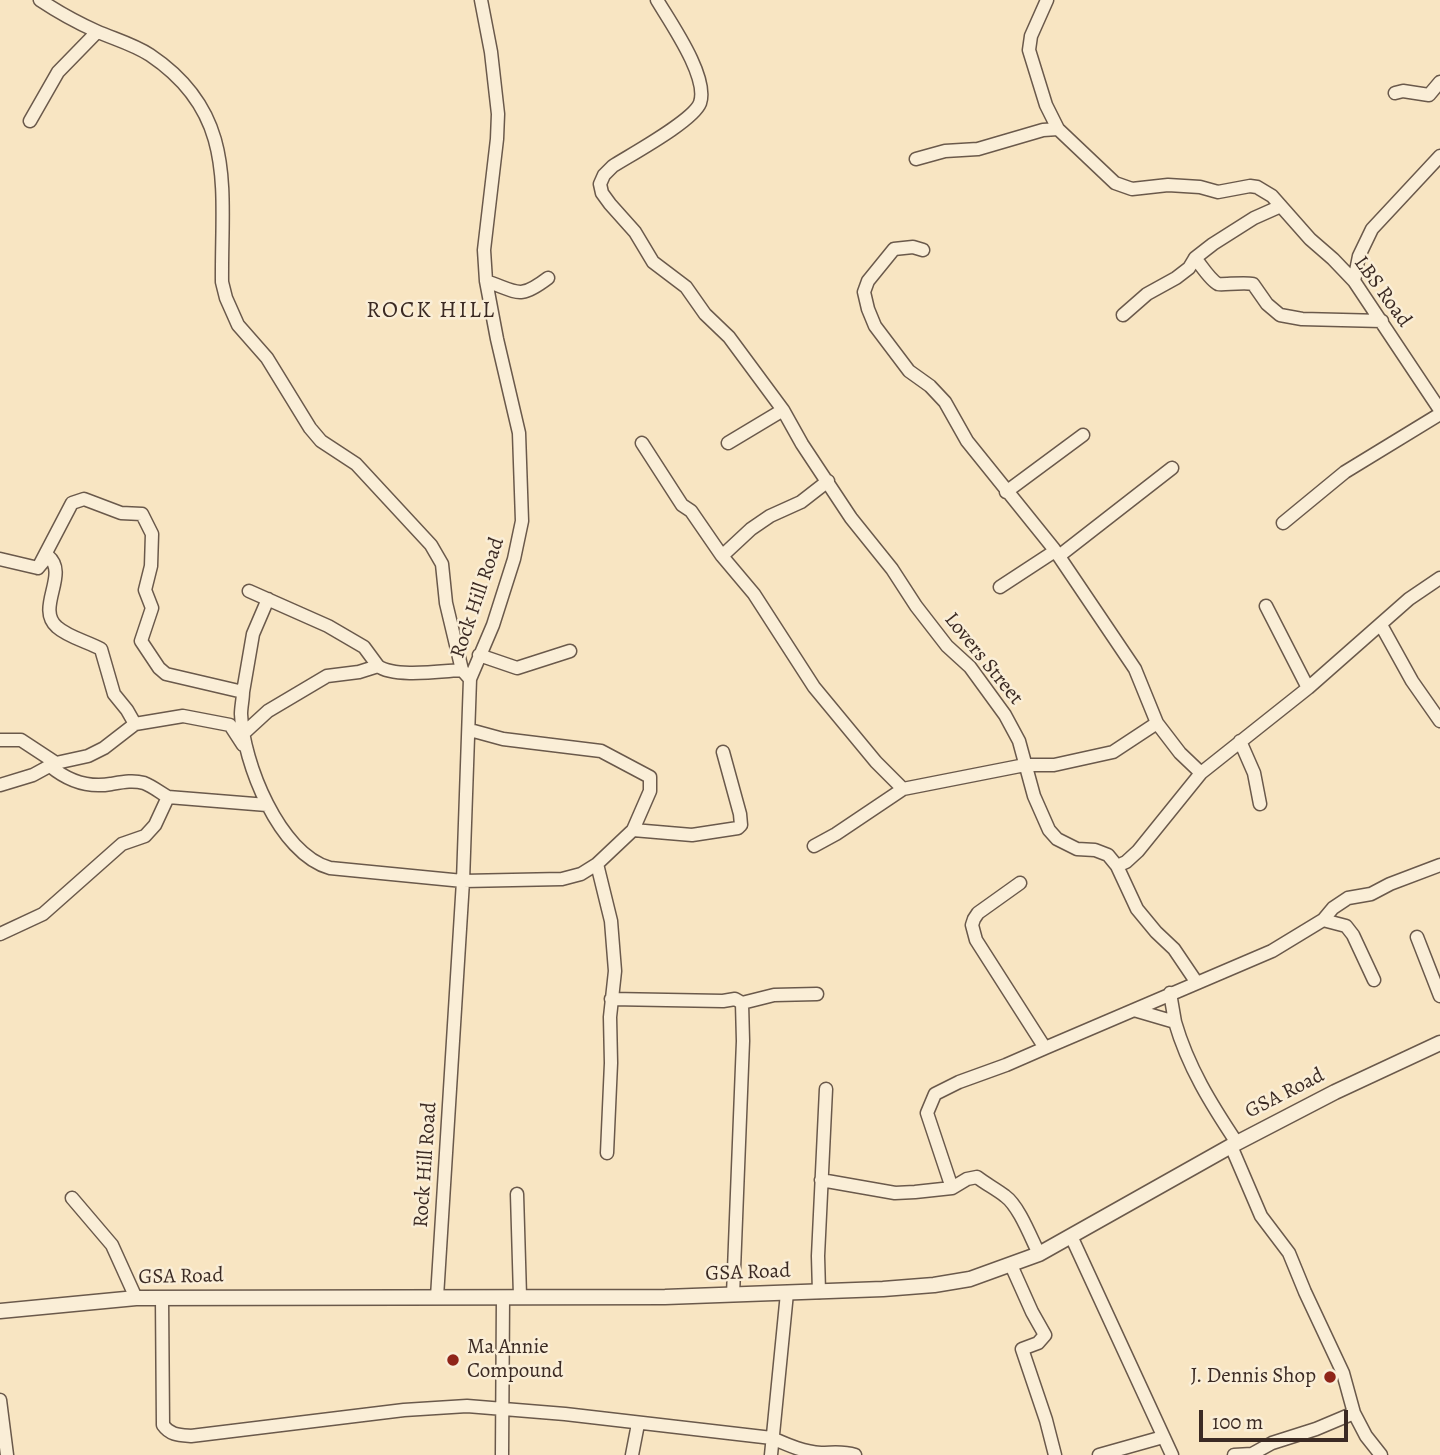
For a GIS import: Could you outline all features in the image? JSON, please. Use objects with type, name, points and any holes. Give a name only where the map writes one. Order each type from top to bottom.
[{"type":"street","points":[[40,0],[63,16],[150,55],[184,84],[204,110],[213,129],[220,156],[222,282],[238,325],[267,358],[321,441],[356,464],[430,545],[442,564],[446,603],[466,675],[384,670],[364,647],[328,626],[249,591]]},
{"type":"street","name":"Rock Hill Road","points":[[437,1297],[464,881],[470,730],[466,675],[479,655],[498,610],[514,559],[522,521],[519,433],[486,281],[484,250],[498,139],[498,114],[491,52],[481,0]]},
{"type":"street","name":"Lovers Street","points":[[657,0],[691,55],[702,93],[700,103],[687,119],[613,166],[600,184],[603,193],[635,232],[653,262],[686,287],[705,314],[729,337],[783,410],[851,518],[892,569],[947,646],[970,667],[1005,715],[1019,741],[1041,816],[1057,839],[1077,849],[1095,850],[1108,855],[1117,866]]},
{"type":"street","points":[[916,159],[944,151],[978,149],[1043,130],[1058,129],[1046,105],[1029,50],[1031,37],[1047,0]]},
{"type":"street","points":[[30,121],[58,72],[97,32]]},
{"type":"street","points":[[1395,93],[1403,91],[1429,95],[1440,82]]},
{"type":"street","name":"LBS Road","points":[[1058,129],[1115,183],[1132,188],[1168,185],[1200,187],[1218,192],[1257,187],[1282,206],[1310,239],[1354,281],[1440,412]]},
{"type":"street","points":[[1354,281],[1359,256],[1372,229],[1440,156]]},
{"type":"street","points":[[1123,315],[1147,294],[1189,268],[1195,258],[1236,228],[1282,206]]},
{"type":"street","points":[[923,250],[902,247],[888,254],[868,281],[864,292],[868,309],[886,342],[909,371],[930,386],[945,402],[967,441],[1057,553],[1135,669],[1157,723],[1180,753],[1201,773]]},
{"type":"street","points":[[1195,258],[1216,283],[1253,284],[1267,304],[1280,315],[1302,319],[1382,321]]},
{"type":"street","points":[[486,281],[527,293],[548,278]]},
{"type":"street","points":[[728,443],[783,410]]},
{"type":"street","points":[[1283,523],[1345,472],[1440,412]]},
{"type":"street","points":[[1006,492],[1083,435]]},
{"type":"street","points":[[642,443],[682,505],[691,511],[722,556],[754,594],[814,687],[876,762],[903,789]]},
{"type":"street","points":[[1000,587],[1057,553],[1172,468]]},
{"type":"street","points":[[722,556],[770,516],[801,502],[828,481]]},
{"type":"street","points":[[38,568],[72,503],[84,499],[121,513],[142,514],[152,534],[145,590],[152,608],[141,641],[145,649],[166,674],[243,692]]},
{"type":"street","points":[[38,568],[48,556],[56,564],[49,610],[51,621],[60,630],[101,649],[114,694],[135,724]]},
{"type":"street","points":[[0,559],[38,568]]},
{"type":"street","points":[[1197,983],[1174,949],[1137,909],[1117,866],[1138,851],[1201,773],[1308,688],[1409,599],[1440,578]]},
{"type":"street","points":[[268,600],[253,634],[243,692],[241,713],[247,751],[267,805],[283,833],[317,865],[464,881],[562,879],[597,864],[633,830],[650,790],[650,778],[601,751],[503,738],[470,730]]},
{"type":"street","points":[[1266,606],[1308,688]]},
{"type":"street","points":[[1381,625],[1412,681],[1440,721]]},
{"type":"street","points":[[479,655],[517,668],[570,652]]},
{"type":"street","points":[[244,733],[268,711],[327,676],[359,672],[378,666]]},
{"type":"street","points":[[0,785],[33,775],[53,764],[88,756],[104,748],[135,724],[183,716],[230,725],[247,751]]},
{"type":"street","points":[[814,846],[903,789],[1025,765],[1054,765],[1113,752],[1157,723]]},
{"type":"street","points":[[0,740],[21,740],[53,764],[63,777],[82,783],[110,784],[125,781],[145,784],[168,797],[267,805]]},
{"type":"street","points":[[1240,741],[1254,773],[1260,804]]},
{"type":"street","points":[[633,830],[692,835],[738,828],[741,825],[740,814],[723,752]]},
{"type":"street","points":[[0,934],[43,914],[122,844],[145,836],[155,825],[168,797]]},
{"type":"street","points":[[597,864],[611,921],[615,979],[611,999],[607,1153]]},
{"type":"street","points":[[952,1188],[927,1113],[935,1094],[1272,951],[1323,920],[1333,908],[1348,898],[1371,894],[1440,865]]},
{"type":"street","points":[[1020,883],[978,913],[972,925],[976,940],[1045,1048]]},
{"type":"street","points":[[1323,920],[1346,926],[1374,980]]},
{"type":"street","points":[[1417,937],[1440,996]]},
{"type":"street","points":[[1171,993],[1183,1050],[1206,1097],[1234,1144],[1261,1216],[1290,1253],[1305,1293],[1343,1373],[1354,1413],[1366,1436],[1381,1455]]},
{"type":"street","points":[[611,999],[735,999],[741,1003],[774,995],[817,994]]},
{"type":"street","points":[[733,1295],[743,1041],[741,1003]]},
{"type":"street","points":[[1134,1010],[1175,1021]]},
{"type":"street","name":"GSA Road","points":[[0,1311],[136,1298],[733,1295],[934,1285],[970,1279],[1039,1254],[1234,1144],[1335,1091],[1440,1043]]},
{"type":"street","points":[[819,1292],[825,1089]]},
{"type":"street","points":[[821,1181],[895,1192],[952,1188],[977,1177],[1007,1197],[1023,1221],[1039,1254]]},
{"type":"street","points":[[517,1194],[520,1296]]},
{"type":"street","points":[[72,1198],[103,1231],[112,1245],[136,1298]]},
{"type":"street","points":[[1071,1236],[1172,1455]]},
{"type":"street","points":[[1011,1265],[1031,1312],[1045,1335],[1038,1343],[1021,1349],[1046,1420],[1055,1455]]},
{"type":"street","points":[[771,1455],[787,1293]]},
{"type":"street","points":[[502,1455],[503,1297]]},
{"type":"street","points":[[162,1298],[163,1425],[177,1435],[191,1436],[467,1406],[565,1414],[772,1438],[796,1449],[822,1453],[841,1451],[855,1455]]},
{"type":"street","points":[[0,1400],[7,1455]]},
{"type":"street","points":[[1234,1455],[1252,1454],[1272,1443],[1354,1413]]},
{"type":"street","points":[[632,1455],[638,1424]]},
{"type":"street","points":[[1099,1455],[1163,1437]]},
{"type":"place","name":"Ma Annie Compound","points":[[453,1360]]},
{"type":"place","name":"J. Dennis Shop","points":[[1330,1377]]},
{"type":"district","name":"ROCK HILL","points":[[431,311]]}]
